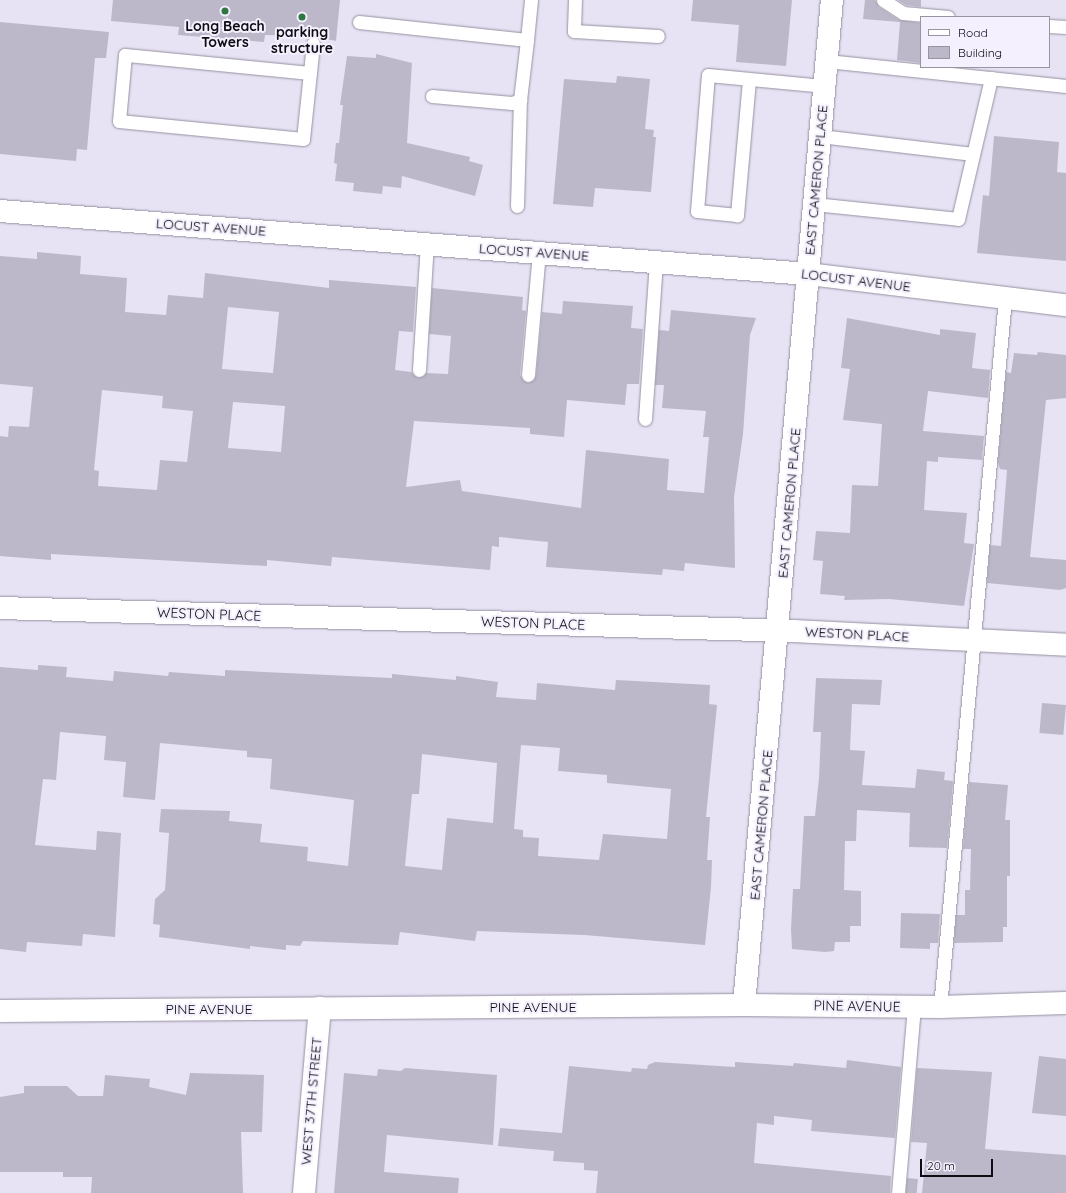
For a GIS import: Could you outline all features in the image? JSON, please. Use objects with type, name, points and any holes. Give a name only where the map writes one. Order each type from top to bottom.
[{"type":"street","name":"EAST CAMERON PLACE","points":[[744,1005],[778,631],[832,0]]},
{"type":"street","name":"LOCUST AVENUE","points":[[0,211],[808,274],[1066,305]]},
{"type":"street","name":"WESTON PLACE","points":[[0,608],[778,631],[1066,645]]},
{"type":"street","name":"PINE AVENUE","points":[[0,1011],[744,1005],[940,1007],[1066,1003]]},
{"type":"street","name":"WEST 37TH STREET","points":[[304,1193],[320,1008]]},
{"type":"lane","points":[[516,206],[520,100],[531,0]]},
{"type":"lane","points":[[575,0],[574,31],[658,36]]},
{"type":"lane","points":[[882,0],[903,13],[937,16]]},
{"type":"lane","points":[[359,22],[527,40]]},
{"type":"lane","points":[[1050,26],[1066,27]]},
{"type":"lane","points":[[310,72],[125,55],[119,122],[303,139],[313,44]]},
{"type":"lane","points":[[827,61],[1066,86]]},
{"type":"lane","points":[[749,80],[737,215],[697,211],[708,75],[825,86]]},
{"type":"lane","points":[[814,204],[958,219],[991,78]]},
{"type":"lane","points":[[432,96],[512,103],[520,100]]},
{"type":"lane","points":[[820,136],[973,154]]},
{"type":"lane","points":[[419,370],[427,244]]},
{"type":"lane","points":[[528,375],[539,252]]},
{"type":"lane","points":[[645,419],[656,262]]},
{"type":"lane","points":[[940,1007],[1005,298]]},
{"type":"lane","points":[[898,1193],[914,1007]]},
{"type":"building","name":"Long Beach Towers","points":[[113,0],[340,0],[336,41],[313,36],[265,35],[264,42],[178,35],[179,27],[111,21]]},
{"type":"building","points":[[693,0],[792,0],[786,66],[736,62],[739,25],[691,21]]},
{"type":"building","points":[[865,0],[875,0],[879,7],[899,20],[920,23],[920,63],[897,60],[900,22],[863,19]]},
{"type":"building","points":[[898,0],[921,0],[921,7],[906,5]]},
{"type":"building","points":[[0,22],[109,32],[106,58],[95,58],[87,150],[77,149],[76,161],[0,154]]},
{"type":"building","points":[[376,54],[412,63],[407,143],[470,157],[469,161],[483,165],[475,196],[402,176],[401,188],[383,186],[382,194],[353,191],[354,183],[335,181],[337,164],[334,163],[336,143],[339,143],[343,105],[340,105],[347,56],[376,58]]},
{"type":"building","points":[[617,76],[650,79],[645,129],[654,130],[653,137],[656,137],[651,192],[595,188],[593,207],[553,204],[564,79],[616,83]]},
{"type":"building","points":[[994,136],[1059,142],[1057,172],[1066,173],[1066,261],[977,253],[983,195],[989,196]]},
{"type":"building","points":[[37,252],[81,256],[80,274],[127,278],[125,312],[166,315],[168,295],[203,298],[205,273],[329,288],[329,280],[416,287],[413,332],[399,331],[395,370],[411,372],[418,378],[426,373],[448,374],[451,336],[429,334],[432,288],[523,297],[522,310],[526,311],[520,375],[528,383],[536,376],[542,312],[562,314],[563,301],[633,306],[631,328],[643,329],[639,384],[627,384],[625,405],[567,400],[564,437],[530,434],[530,428],[414,421],[406,487],[460,480],[462,491],[581,508],[586,450],[669,459],[667,490],[704,493],[709,437],[703,437],[706,411],[662,408],[664,385],[655,385],[659,330],[669,331],[671,310],[756,318],[750,335],[743,434],[734,497],[735,568],[685,563],[684,571],[663,569],[662,575],[546,567],[548,542],[499,537],[499,547],[492,546],[490,570],[332,557],[331,566],[267,560],[267,566],[51,554],[51,560],[0,556],[0,436],[8,437],[9,426],[29,427],[33,387],[0,384],[0,256],[37,259]],"holes":[[[228,307],[279,312],[273,373],[222,369]],[[102,390],[163,396],[162,408],[193,411],[187,462],[160,460],[157,490],[98,486],[99,471],[94,470]],[[233,402],[285,406],[281,452],[228,448]]]},
{"type":"building","points":[[847,318],[940,335],[940,329],[976,333],[972,368],[990,370],[988,398],[928,391],[923,431],[984,436],[982,460],[938,457],[938,462],[927,461],[924,510],[967,513],[964,543],[974,544],[964,606],[889,599],[844,600],[845,596],[820,594],[823,561],[813,560],[816,531],[850,533],[852,485],[878,486],[882,424],[843,420],[850,369],[841,368]]},
{"type":"building","points":[[1038,352],[1066,355],[1066,398],[1046,400],[1030,557],[1066,560],[1066,588],[1060,590],[987,583],[990,545],[1001,546],[1007,470],[1000,469],[998,462],[1006,372],[1011,373],[1014,353],[1037,355]]},
{"type":"building","points":[[38,665],[67,667],[66,677],[113,681],[114,671],[168,676],[169,672],[225,676],[225,670],[392,678],[392,674],[456,680],[456,676],[498,682],[496,697],[536,700],[537,683],[615,690],[616,680],[710,685],[709,704],[717,705],[706,817],[710,817],[707,860],[712,860],[711,887],[705,945],[584,935],[477,931],[475,941],[400,932],[398,945],[303,941],[300,946],[286,945],[286,950],[250,946],[250,949],[159,937],[160,925],[153,924],[155,899],[165,890],[169,833],[159,832],[161,809],[230,811],[229,821],[262,824],[260,842],[308,847],[307,861],[348,866],[354,800],[270,789],[272,759],[247,757],[247,751],[160,743],[155,800],[123,797],[126,762],[104,760],[106,736],[60,732],[56,780],[43,779],[35,845],[96,850],[97,831],[121,833],[115,937],[83,934],[82,946],[27,942],[26,952],[0,949],[0,667],[38,670]],"holes":[[[521,745],[560,748],[558,771],[607,775],[607,783],[671,789],[667,839],[603,834],[599,860],[538,856],[539,838],[523,837],[523,830],[514,829]],[[422,754],[497,763],[493,823],[447,818],[442,870],[405,866],[412,794],[419,794]]]},
{"type":"building","points":[[816,678],[882,680],[880,705],[852,704],[850,750],[865,751],[862,785],[915,788],[917,769],[945,772],[944,780],[953,781],[947,848],[909,847],[910,813],[857,810],[856,841],[845,841],[844,890],[861,891],[861,926],[850,926],[850,942],[835,942],[834,951],[825,952],[792,949],[791,929],[793,889],[800,889],[804,816],[815,816],[819,778],[821,732],[813,732]]},
{"type":"building","points":[[1042,703],[1066,705],[1063,735],[1039,733]]},
{"type":"building","points":[[969,782],[1008,785],[1005,820],[1010,820],[1010,876],[1007,876],[1007,927],[1003,927],[1003,942],[954,943],[956,915],[965,915],[965,890],[970,890],[971,849],[963,849]]},
{"type":"building","points":[[901,913],[940,914],[938,943],[930,943],[930,949],[900,948]]},
{"type":"building","points":[[1039,1056],[1066,1059],[1066,1116],[1032,1113]]},
{"type":"building","points":[[847,1060],[901,1067],[895,1138],[811,1131],[812,1120],[774,1116],[774,1125],[757,1123],[754,1163],[891,1176],[890,1193],[596,1193],[598,1171],[584,1170],[584,1163],[553,1161],[554,1151],[498,1146],[500,1128],[562,1133],[569,1066],[631,1072],[632,1068],[647,1069],[648,1065],[655,1062],[735,1067],[735,1062],[793,1066],[794,1063],[846,1068]]},
{"type":"building","points":[[405,1068],[497,1075],[493,1145],[387,1135],[384,1172],[459,1178],[458,1193],[334,1193],[344,1073],[377,1076],[378,1069],[401,1071]]},
{"type":"building","points":[[917,1068],[992,1072],[985,1149],[1066,1155],[1066,1193],[922,1193],[927,1143],[911,1142]]},
{"type":"building","points":[[190,1073],[264,1075],[262,1132],[241,1132],[243,1193],[91,1193],[92,1177],[63,1177],[63,1172],[0,1172],[0,1097],[24,1093],[24,1086],[67,1086],[78,1096],[103,1096],[105,1075],[150,1079],[149,1087],[186,1095]]},
{"type":"building","points":[[907,1178],[918,1179],[917,1193],[906,1193]]},
{"type":"place","name":"Long Beach Towers","points":[[225,11]]},
{"type":"place","name":"parking structure","points":[[302,17]]}]
